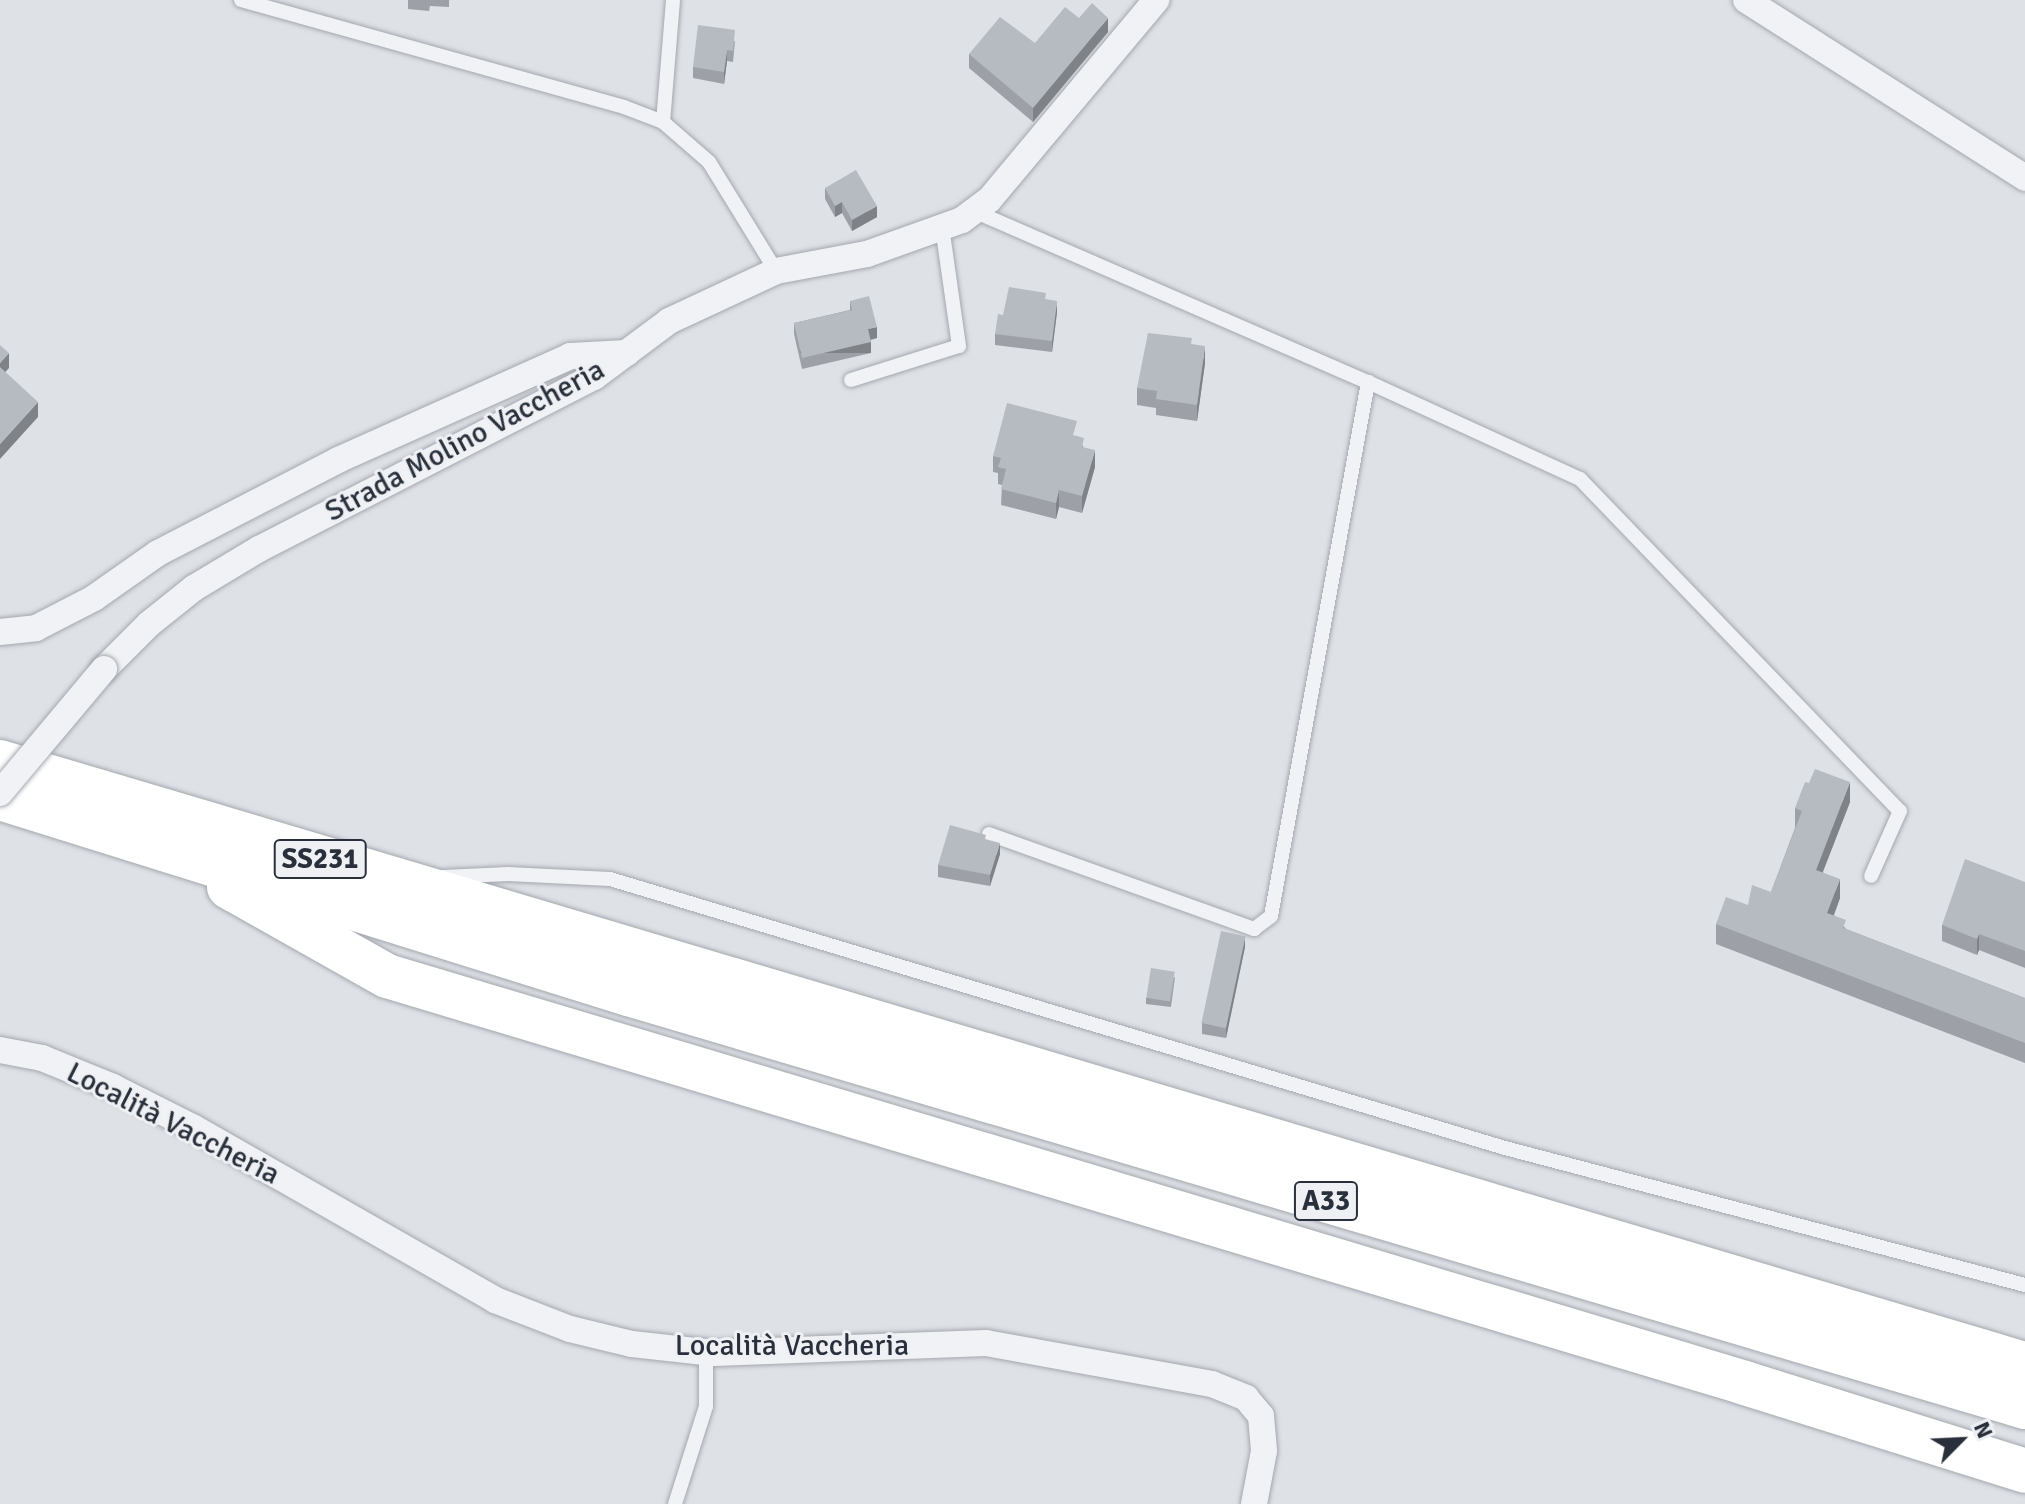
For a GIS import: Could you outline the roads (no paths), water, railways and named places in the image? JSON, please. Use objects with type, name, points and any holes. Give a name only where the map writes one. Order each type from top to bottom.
[{"type":"highway","name":"SS231","points":[[0,762],[386,880],[634,974]]},
{"type":"highway","name":"SS231","points":[[0,795],[634,974]]},
{"type":"highway","points":[[73,818],[231,888],[387,976],[1745,1383],[2025,1471]]},
{"type":"highway","name":"A33","points":[[634,974],[2025,1364]]},
{"type":"highway","name":"A33","points":[[634,974],[2025,1407]]},
{"type":"street","points":[[627,353],[669,321],[776,271],[867,254],[942,227],[974,211],[989,200],[1156,0]]},
{"type":"street","points":[[1746,0],[2025,178]]},
{"type":"street","name":"Strada Molino Vaccheria","points":[[0,632],[36,628],[94,598],[158,553],[338,460],[570,356],[627,353]]},
{"type":"street","name":"Strada Molino Vaccheria","points":[[0,795],[104,669],[149,624],[194,588],[259,549],[594,377],[627,353]]},
{"type":"street","name":"Località Vaccheria","points":[[0,1050],[42,1058],[167,1114],[495,1300],[570,1329],[616,1340],[706,1352],[986,1343],[1212,1384],[1246,1398],[1261,1416],[1264,1451],[1254,1504]]},
{"type":"lane","points":[[241,0],[609,103],[663,122],[709,162],[776,271]]},
{"type":"lane","points":[[663,122],[673,0]]},
{"type":"lane","points":[[974,211],[1368,382],[1580,479],[1900,811],[1871,876]]},
{"type":"lane","points":[[851,380],[959,346],[942,227]]},
{"type":"lane","points":[[989,834],[1254,929],[1271,916],[1368,382]]},
{"type":"lane","points":[[386,880],[508,874],[610,879],[1505,1148],[2025,1285]]},
{"type":"lane","points":[[675,1504],[706,1406],[706,1352]]}]
